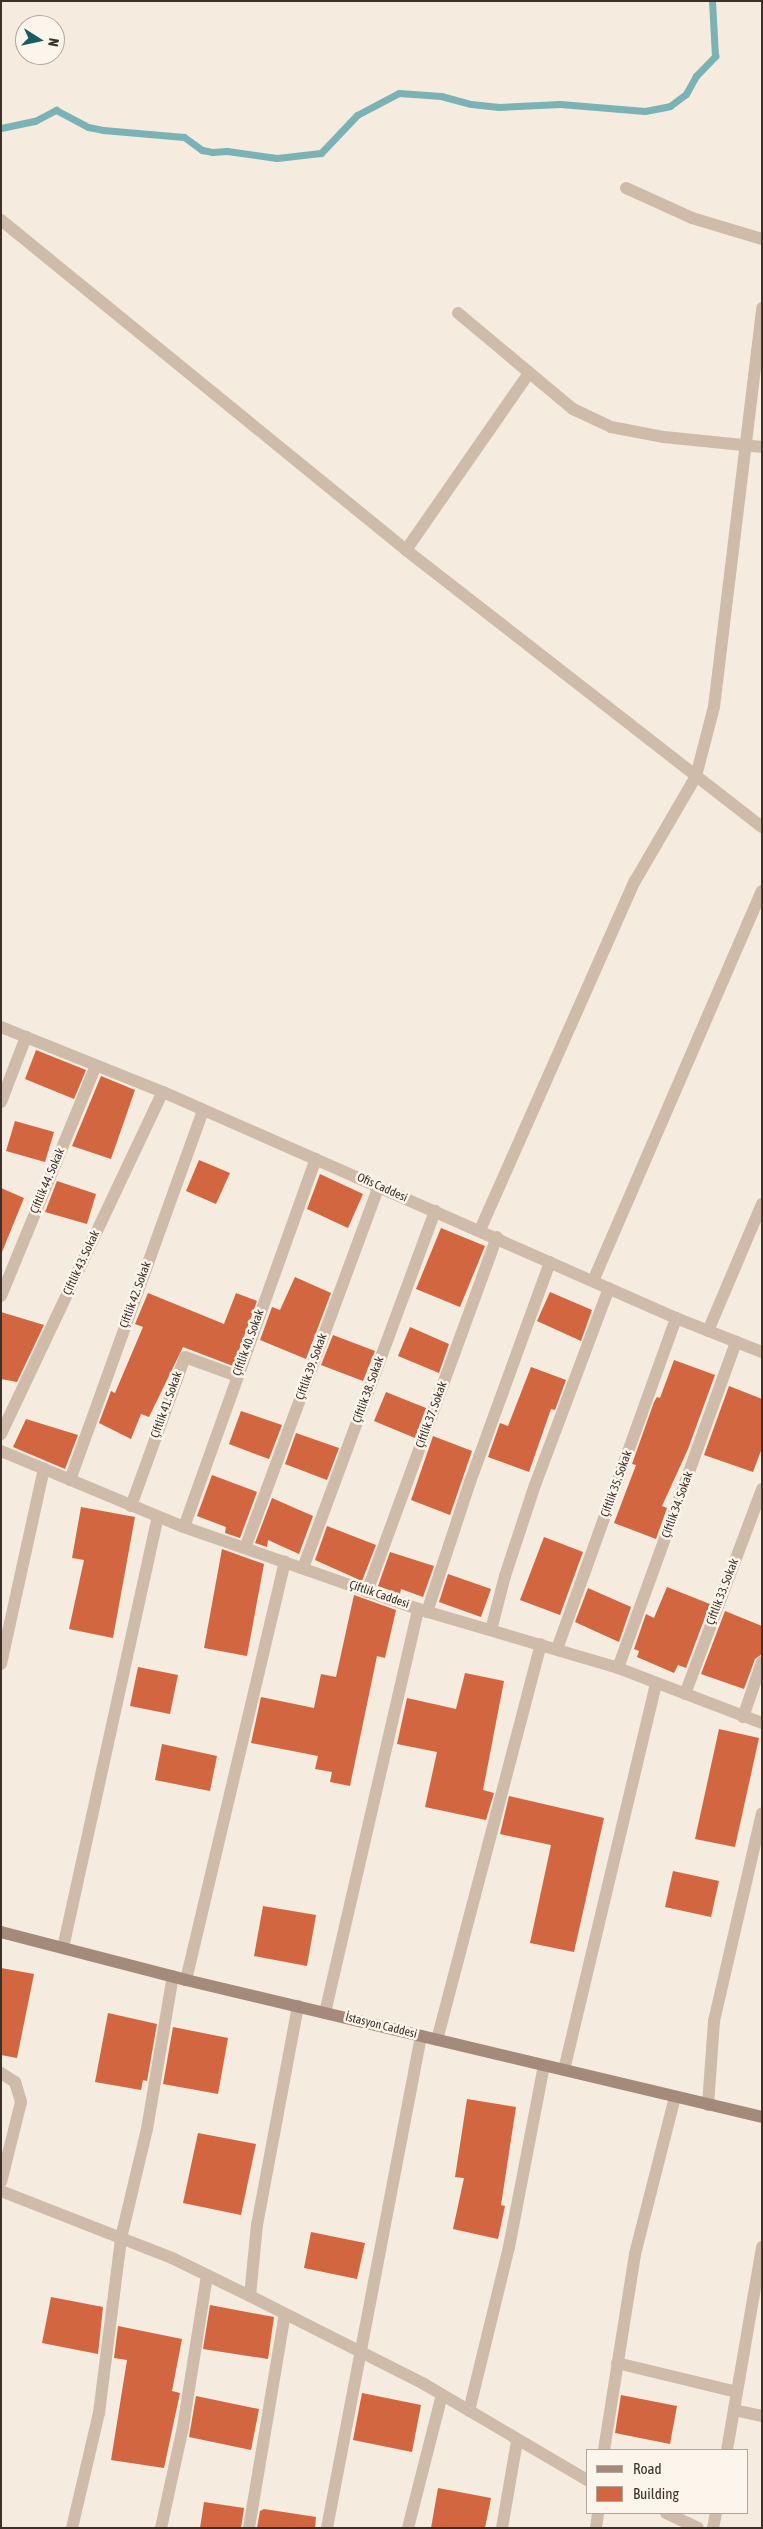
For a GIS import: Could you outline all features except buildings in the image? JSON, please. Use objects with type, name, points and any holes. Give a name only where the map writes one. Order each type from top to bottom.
[{"type":"main road","name":"İstasyon Caddesi","points":[[1,1932],[186,1980],[762,2117]]},
{"type":"street","points":[[626,188],[692,218],[762,239]]},
{"type":"street","points":[[1,220],[406,550],[762,826]]},
{"type":"street","points":[[480,1230],[636,881],[696,776],[714,707],[762,308]]},
{"type":"street","points":[[458,313],[573,409],[611,427],[664,437],[762,447]]},
{"type":"street","points":[[406,550],[529,373]]},
{"type":"street","points":[[593,1281],[762,892]]},
{"type":"street","name":"Ofis Caddesi","points":[[1,1027],[163,1092],[496,1237],[676,1318],[762,1352]]},
{"type":"street","points":[[1,1102],[26,1037]]},
{"type":"street","name":"Çiftlik 44. Sokak","points":[[1,1296],[96,1066]]},
{"type":"street","name":"Çiftlik 43. Sokak","points":[[1,1434],[163,1092]]},
{"type":"street","name":"Çiftlik 42. Sokak","points":[[70,1480],[203,1111]]},
{"type":"street","name":"Çiftlik 40. Sokak","points":[[184,1527],[316,1159]]},
{"type":"street","name":"Çiftlik 39. Sokak","points":[[244,1548],[379,1186]]},
{"type":"street","points":[[708,1330],[762,1204]]},
{"type":"street","name":"Çiftlik 38. Sokak","points":[[303,1568],[435,1211]]},
{"type":"street","name":"Çiftlik 37. Sokak","points":[[367,1592],[496,1237]]},
{"type":"street","points":[[325,2013],[422,1610],[550,1262]]},
{"type":"street","points":[[492,1630],[505,1576],[535,1485],[609,1288]]},
{"type":"street","name":"Çiftlik 35. Sokak","points":[[557,1650],[676,1318]]},
{"type":"street","name":"Çiftlik 34. Sokak","points":[[618,1668],[736,1342]]},
{"type":"street","name":"Çiftlik 41. Sokak","points":[[131,1506],[185,1357],[237,1376]]},
{"type":"street","name":"Çiftlik Caddesi","points":[[1,1451],[184,1527],[422,1610],[618,1668],[762,1723]]},
{"type":"street","points":[[1,1664],[44,1469]]},
{"type":"street","name":"Çiftlik 33. Sokak","points":[[685,1694],[762,1489]]},
{"type":"street","points":[[63,1948],[158,1517]]},
{"type":"street","points":[[186,1980],[285,1562]]},
{"type":"street","points":[[437,2040],[541,1644]]},
{"type":"street","points":[[743,1717],[762,1662]]},
{"type":"street","points":[[564,2070],[656,1683]]},
{"type":"street","points":[[708,2104],[714,2021],[762,1813]]},
{"type":"street","points":[[72,2528],[99,2413],[121,2238],[147,2129],[173,1976]]},
{"type":"street","points":[[250,2296],[257,2225],[298,2006]]},
{"type":"street","points":[[327,2528],[359,2352],[421,2036]]},
{"type":"street","points":[[469,2411],[510,2247],[544,2065]]},
{"type":"street","points":[[1,2073],[15,2082],[21,2102],[1,2182]]},
{"type":"street","points":[[604,2449],[635,2254],[675,2096]]},
{"type":"street","points":[[1,2191],[121,2238],[250,2296],[442,2395],[517,2441],[586,2479]]},
{"type":"street","points":[[727,2449],[762,2247]]},
{"type":"street","points":[[161,2528],[183,2427],[207,2276]]},
{"type":"street","points":[[248,2528],[285,2314]]},
{"type":"street","points":[[617,2363],[737,2392]]},
{"type":"street","points":[[408,2528],[442,2395]]},
{"type":"street","points":[[734,2410],[762,2416]]},
{"type":"street","points":[[502,2528],[517,2441]]},
{"type":"street","points":[[596,2528],[598,2514]]},
{"type":"street","points":[[668,2514],[692,2526]]},
{"type":"street","points":[[713,2528],[716,2514]]},
{"type":"waterway","points":[[1,128],[35,121],[56,110],[88,127],[184,137],[202,150],[212,152],[227,151],[277,158],[321,153],[357,115],[399,93],[441,96],[471,104],[499,107],[560,104],[645,111],[670,106],[686,94],[696,76],[715,56],[712,1]]}]
